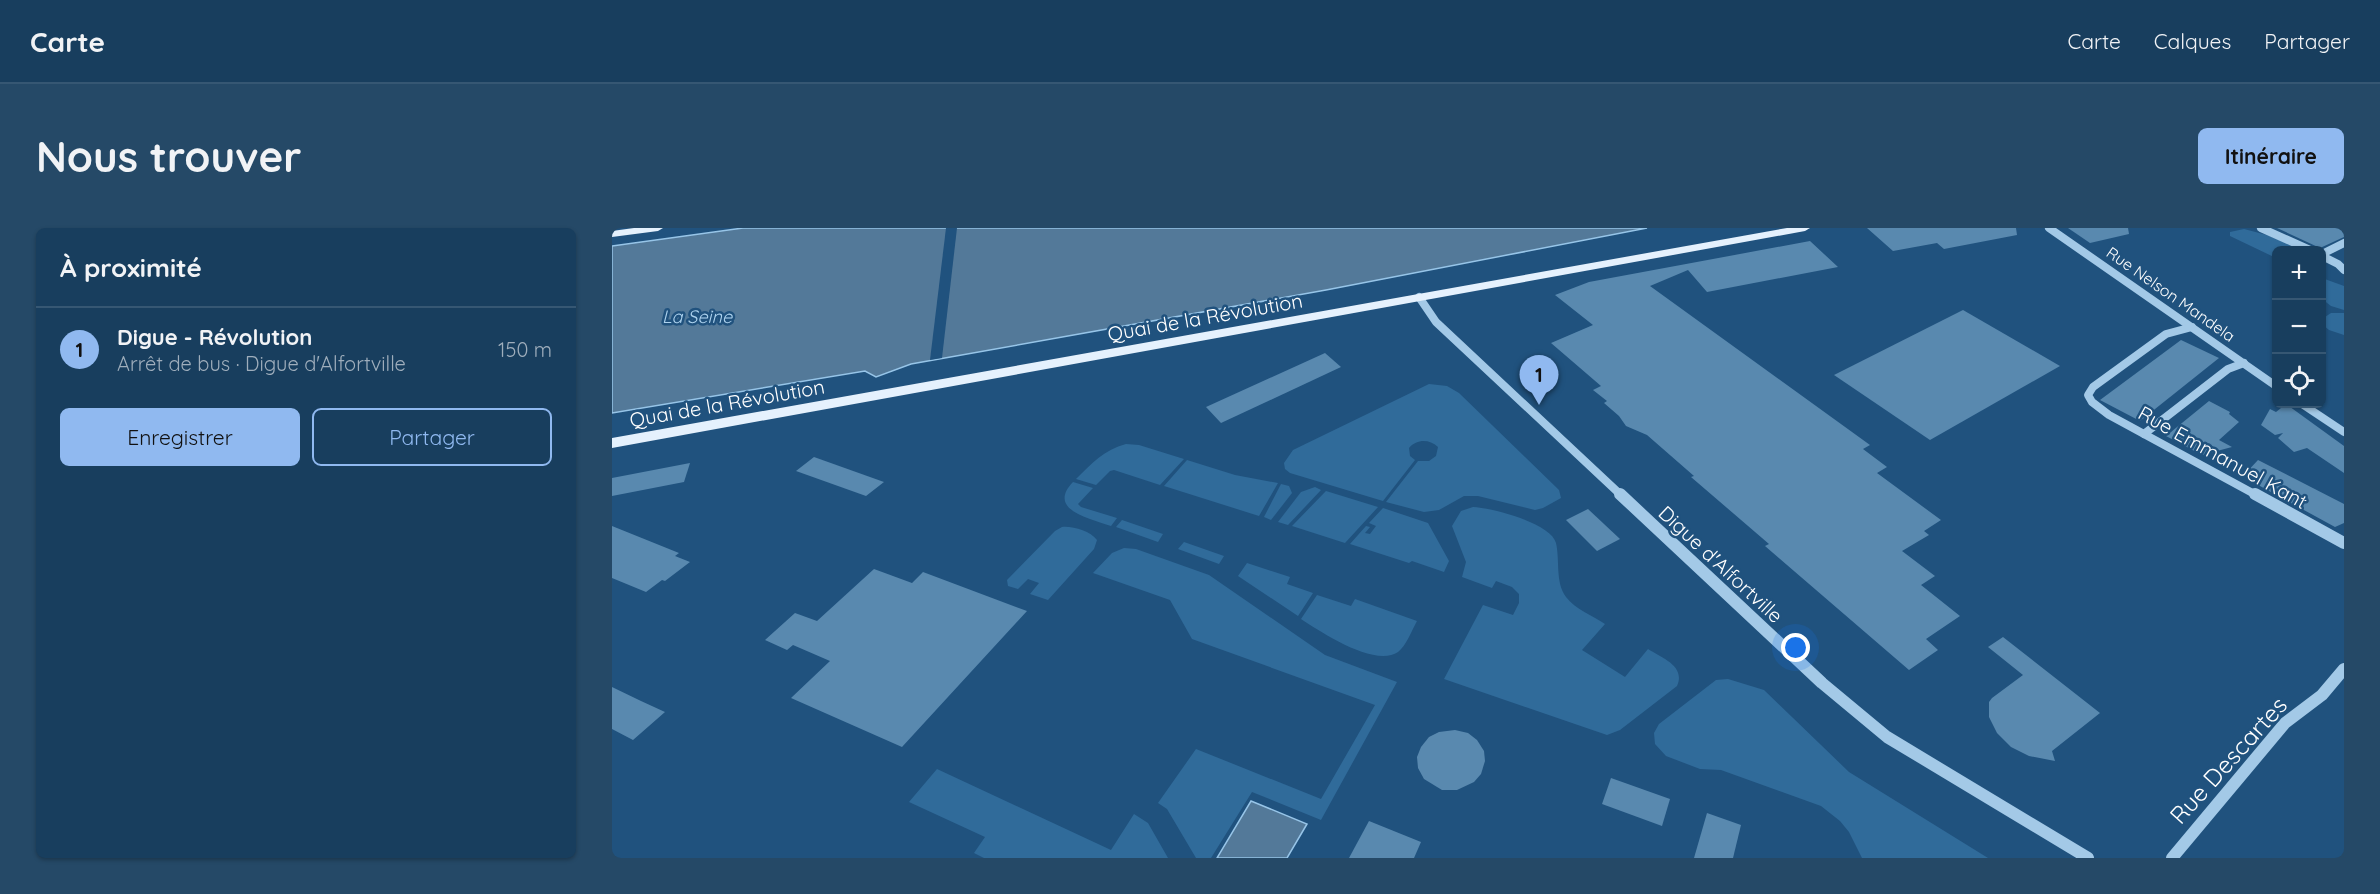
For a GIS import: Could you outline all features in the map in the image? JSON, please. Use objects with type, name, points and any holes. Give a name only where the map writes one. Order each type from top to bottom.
[{"type":"main road","points":[[612,229],[617,228]]},
{"type":"main road","points":[[612,234],[658,228]]},
{"type":"main road","name":"Quai de la Révolution","points":[[612,443],[1805,228]]},
{"type":"street","name":"Rue Nelson Mandela","points":[[2049,228],[2272,383]]},
{"type":"street","points":[[2261,228],[2301,246]]},
{"type":"street","points":[[2326,253],[2344,243]]},
{"type":"street","points":[[2326,257],[2344,270]]},
{"type":"street","name":"Digue d'Alfortville","points":[[1419,297],[1436,322],[1822,683],[1887,737],[2088,858]]},
{"type":"street","name":"Rue Emmanuel Kant","points":[[2192,327],[2166,334],[2090,389],[2089,398],[2109,415],[2344,543]]},
{"type":"street","points":[[2144,434],[2228,369],[2244,363]]},
{"type":"street","points":[[2308,408],[2344,432]]},
{"type":"street","name":"Rue Descartes","points":[[2172,858],[2285,723],[2322,694],[2344,669]]},
{"type":"shaded area","points":[[2244,229],[2267,235],[2293,246],[2272,246],[2272,256],[2230,236],[2230,232]]},
{"type":"shaded area","points":[[2326,279],[2344,286],[2344,310],[2326,302]]},
{"type":"shaded area","points":[[2331,313],[2344,313],[2344,335],[2326,328],[2326,316]]},
{"type":"shaded area","points":[[1429,384],[1447,386],[1459,393],[1559,490],[1561,498],[1535,510],[1478,496],[1464,496],[1439,510],[1424,512],[1386,502],[1418,461],[1429,461],[1436,456],[1438,447],[1427,441],[1416,443],[1409,448],[1410,456],[1415,460],[1383,501],[1290,473],[1285,469],[1284,463],[1293,450]]},
{"type":"shaded area","points":[[1126,444],[1139,445],[1184,459],[1160,485],[1114,470],[1096,485],[1076,479],[1105,453]]},
{"type":"shaded area","points":[[1187,460],[1235,475],[1278,483],[1259,516],[1164,486]]},
{"type":"shaded area","points":[[1073,482],[1093,488],[1078,504],[1081,507],[1117,518],[1111,526],[1074,512],[1068,506],[1065,500],[1066,492]]},
{"type":"shaded area","points":[[1281,484],[1289,486],[1292,493],[1271,520],[1264,517]]},
{"type":"shaded area","points":[[1315,487],[1321,490],[1288,525],[1278,522],[1301,492]]},
{"type":"shaded area","points":[[1326,491],[1378,507],[1345,543],[1292,526]]},
{"type":"shaded area","points":[[1473,507],[1520,518],[1544,529],[1552,536],[1556,543],[1560,585],[1566,597],[1579,609],[1605,624],[1582,650],[1625,677],[1648,649],[1666,659],[1675,668],[1679,679],[1677,686],[1620,730],[1607,735],[1444,679],[1483,605],[1513,615],[1519,603],[1519,594],[1512,587],[1496,581],[1492,588],[1462,577],[1466,562],[1452,526],[1461,511]]},
{"type":"shaded area","points":[[1383,508],[1428,523],[1449,561],[1444,572],[1350,544],[1366,526],[1370,527],[1365,533],[1370,534],[1376,526],[1369,523]]},
{"type":"shaded area","points":[[1122,520],[1163,534],[1158,542],[1116,527]]},
{"type":"shaded area","points":[[1062,527],[1081,530],[1097,540],[1094,549],[1048,600],[1030,594],[1039,583],[1028,579],[1018,589],[1008,586],[1007,580],[1055,531]]},
{"type":"shaded area","points":[[1184,542],[1224,556],[1219,564],[1178,549]]},
{"type":"shaded area","points":[[1124,548],[1136,549],[1209,575],[1325,655],[1397,682],[1321,820],[1252,792],[1211,858],[1196,858],[1167,809],[1158,803],[1196,749],[1321,799],[1375,705],[1192,639],[1170,600],[1093,573],[1112,553]]},
{"type":"shaded area","points":[[1247,563],[1290,577],[1287,584],[1313,593],[1298,616],[1238,576]]},
{"type":"shaded area","points":[[1317,595],[1351,606],[1355,599],[1417,621],[1398,652],[1388,656],[1362,652],[1334,639],[1301,619]]},
{"type":"shaded area","points":[[1728,679],[1764,690],[1849,772],[1988,858],[1862,858],[1849,832],[1840,821],[1821,806],[1721,770],[1700,769],[1666,756],[1655,744],[1654,733],[1659,724],[1716,680]]},
{"type":"shaded area","points":[[937,769],[1111,850],[1134,814],[1148,823],[1168,858],[984,858],[974,853],[985,837],[909,802]]},
{"type":"water","name":"La Seine","points":[[743,228],[1647,228],[1326,290],[911,364],[876,377],[865,371],[612,413],[612,246]]},
{"type":"water","points":[[1251,801],[1307,824],[1287,858],[1217,858]]},
{"type":"pier","points":[[946,228],[957,228],[942,358],[930,360]]},
{"type":"building","points":[[1867,228],[2016,228],[2017,235],[1944,249],[1937,243],[1893,251]]},
{"type":"building","points":[[2068,228],[2128,228],[2129,234],[2090,243]]},
{"type":"building","points":[[2277,228],[2344,228],[2344,237],[2324,246],[2316,246]]},
{"type":"building","points":[[1810,241],[1838,267],[1707,292],[1688,270],[1650,286],[1870,445],[1863,449],[1887,467],[1877,473],[1941,520],[1924,531],[1929,535],[1902,551],[1935,576],[1921,585],[1960,616],[1926,639],[1938,650],[1909,670],[1765,546],[1769,544],[1691,477],[1694,476],[1647,435],[1626,426],[1619,416],[1604,403],[1607,401],[1593,390],[1601,386],[1551,343],[1593,325],[1555,295],[1589,282]]},
{"type":"building","points":[[1963,310],[2060,366],[1930,440],[1834,375]]},
{"type":"building","points":[[2181,340],[2219,358],[2140,421],[2100,400]]},
{"type":"building","points":[[1325,353],[1341,367],[1221,423],[1206,407]]},
{"type":"building","points":[[2209,401],[2230,412],[2229,414],[2239,422],[2219,440],[2232,447],[2202,455],[2166,436]]},
{"type":"building","points":[[2281,408],[2292,408],[2344,446],[2344,473],[2307,448],[2294,452],[2278,438],[2283,433],[2275,435],[2261,425],[2270,409],[2276,412]]},
{"type":"building","points":[[814,457],[884,482],[866,496],[796,471]]},
{"type":"building","points":[[2258,460],[2344,504],[2344,523],[2335,527],[2249,480],[2251,479],[2244,475]]},
{"type":"building","points":[[690,463],[684,482],[612,496],[612,478]]},
{"type":"building","points":[[1588,509],[1620,539],[1597,551],[1566,520]]},
{"type":"building","points":[[612,526],[679,553],[675,556],[690,562],[646,592],[612,578]]},
{"type":"building","points":[[874,569],[912,583],[923,572],[1027,611],[902,747],[791,698],[830,661],[793,645],[787,650],[765,640],[795,613],[817,621]]},
{"type":"building","points":[[2003,637],[2100,713],[2052,751],[2055,761],[2029,756],[2011,747],[1997,733],[1989,717],[1989,702],[1992,698],[2023,675],[1988,647]]},
{"type":"building","points":[[612,687],[665,712],[633,740],[612,729]]},
{"type":"building","points":[[1455,730],[1468,733],[1477,740],[1484,751],[1485,761],[1481,774],[1474,782],[1457,790],[1442,790],[1424,779],[1418,768],[1417,757],[1429,737],[1439,732]]},
{"type":"building","points":[[1611,778],[1670,799],[1662,826],[1602,804]]},
{"type":"building","points":[[1707,813],[1741,825],[1733,858],[1694,858]]},
{"type":"building","points":[[1369,821],[1421,842],[1414,858],[1349,858]]},
{"type":"place","name":"Digue - Révolution","points":[[1539,405]]}]
